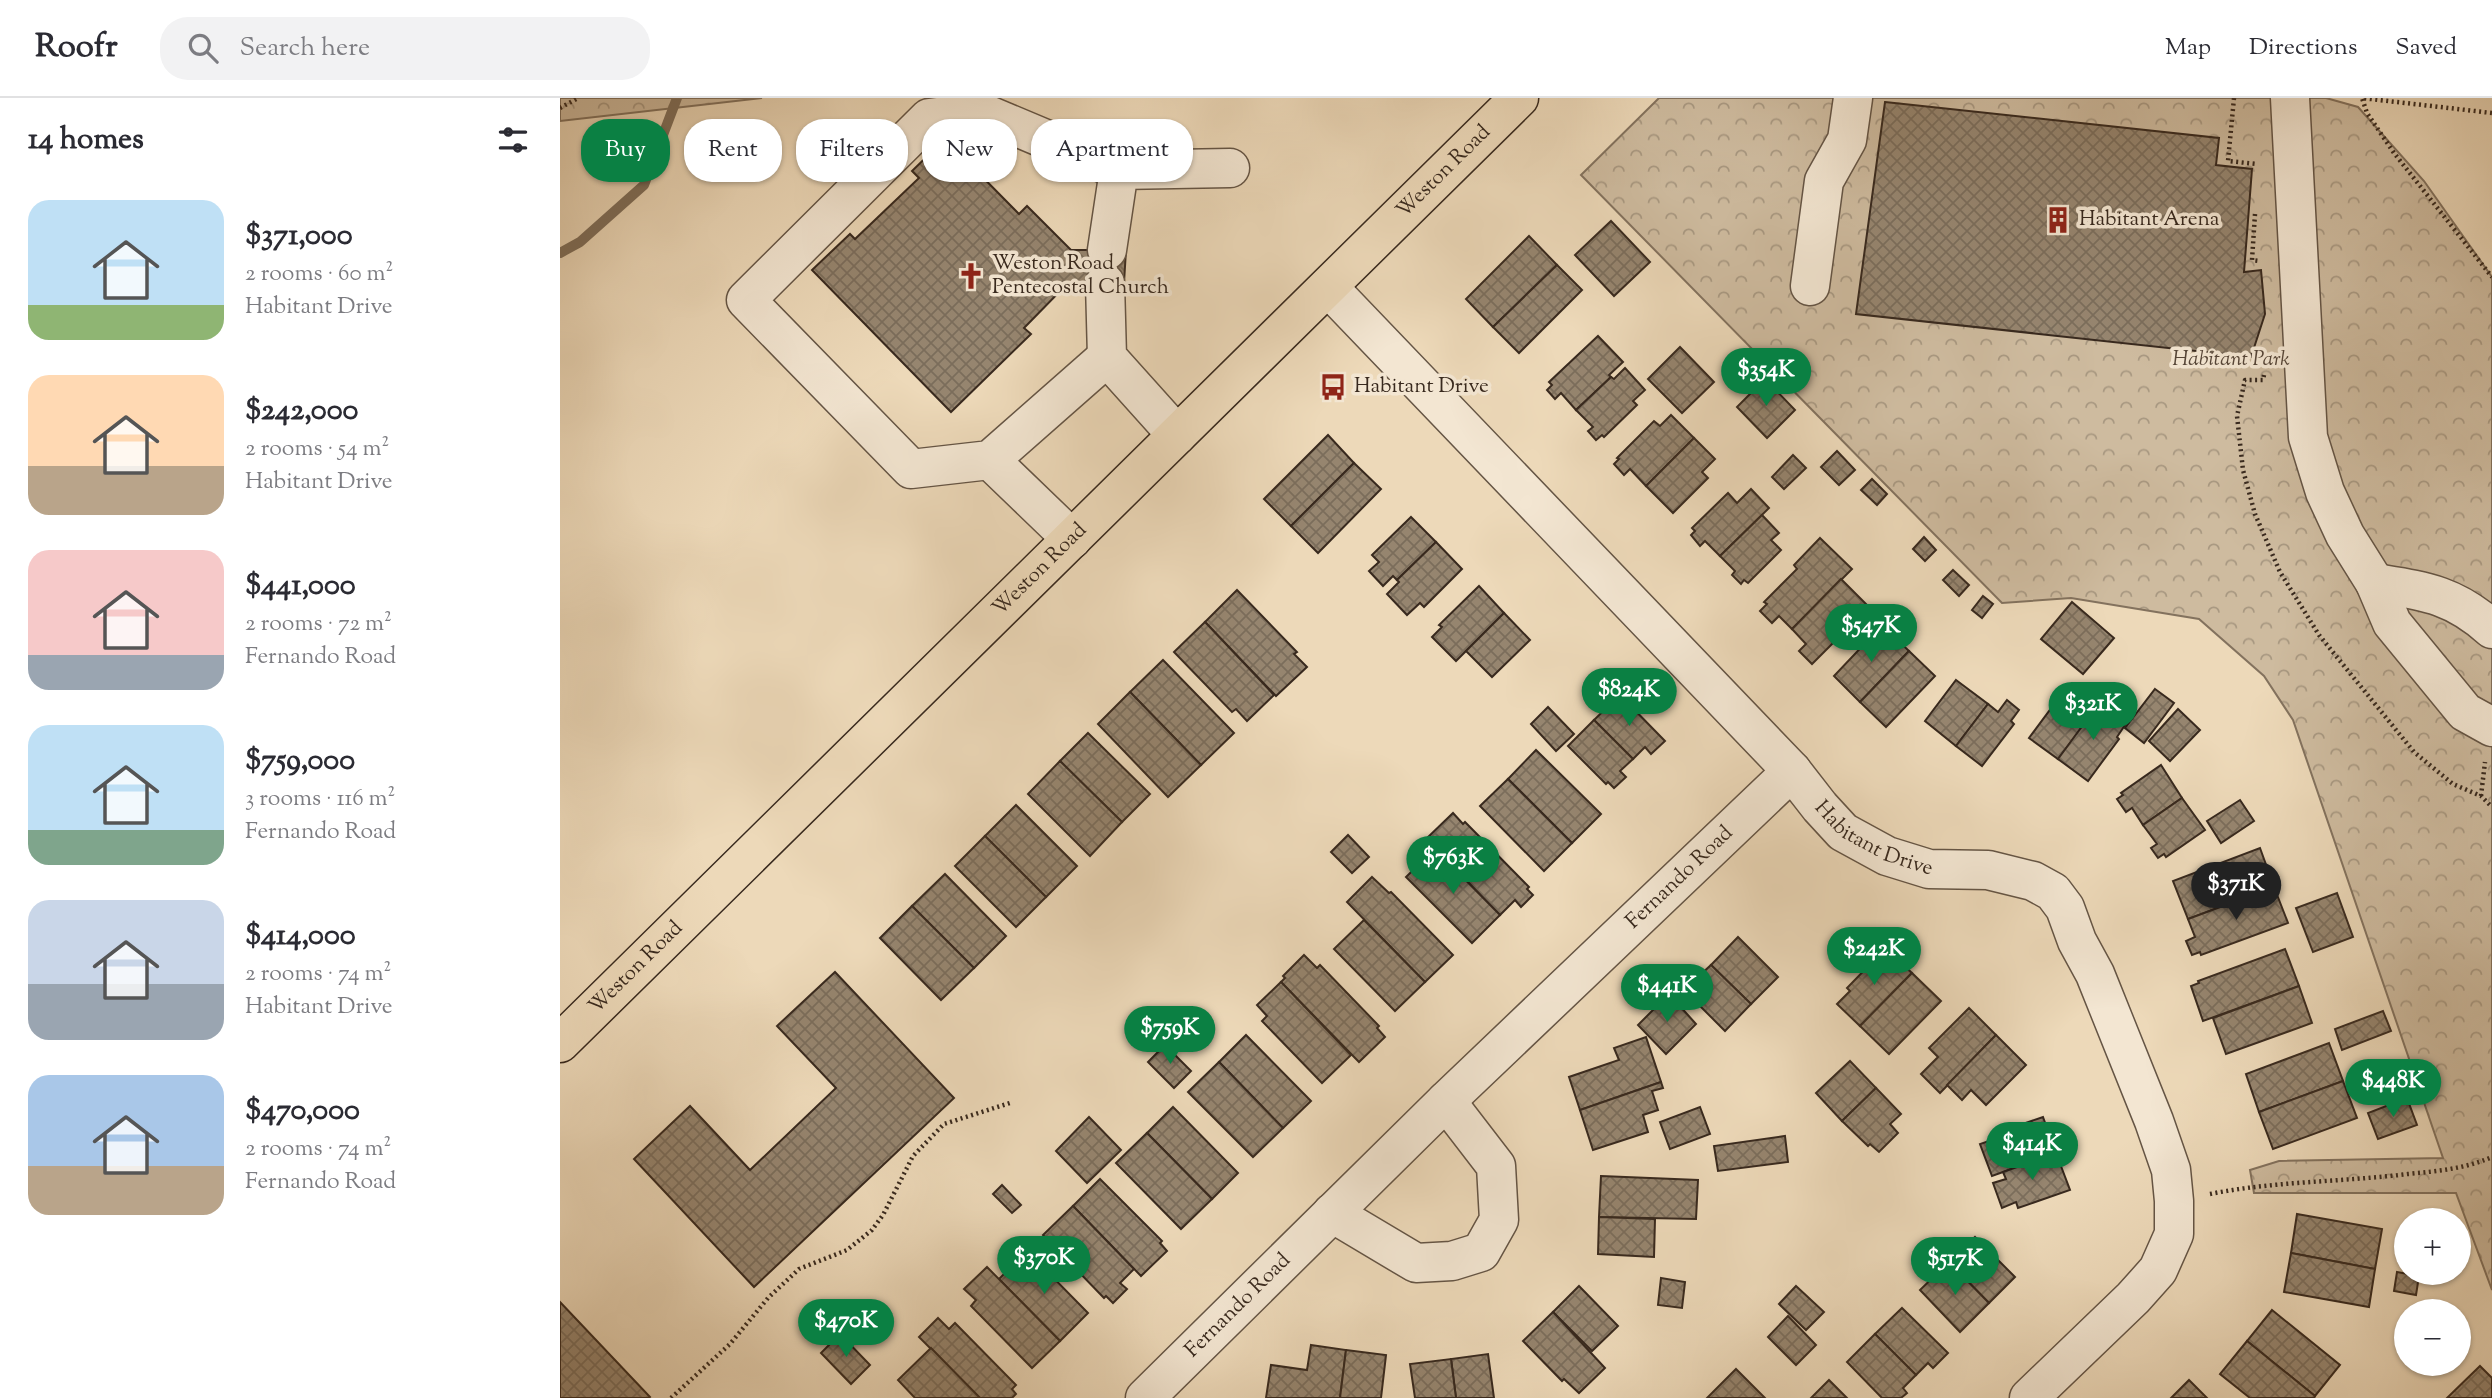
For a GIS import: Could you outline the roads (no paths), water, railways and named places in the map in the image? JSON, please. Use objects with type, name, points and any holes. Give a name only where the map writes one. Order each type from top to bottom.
[{"type":"main road","name":"Weston Road","points":[[560,1043],[1519,98]]},
{"type":"street","points":[[1810,286],[1824,181],[1847,140],[1853,98]]},
{"type":"street","points":[[2290,98],[2308,437],[2325,492],[2345,535],[2375,583],[2392,623],[2465,712],[2492,727]]},
{"type":"street","points":[[1031,134],[981,113],[929,118],[746,300],[911,469],[990,460],[1107,357]]},
{"type":"street","points":[[1193,169],[1230,168]]},
{"type":"street","points":[[1117,182],[1106,267],[1107,357],[1177,435]]},
{"type":"street","name":"Habitant Drive","points":[[1328,287],[1792,771],[1843,832],[1887,856],[1928,869],[1988,870],[2033,881],[2053,892],[2064,908],[2077,941],[2095,974],[2171,1170],[2174,1234],[2158,1270],[2133,1298],[2029,1398]]},
{"type":"street","points":[[990,460],[1072,539]]},
{"type":"street","points":[[2375,583],[2433,592],[2475,613],[2492,629]]},
{"type":"street","name":"Fernando Road","points":[[1146,1398],[1446,1101],[1792,771]]},
{"type":"street","points":[[1332,1213],[1416,1263],[1452,1261],[1481,1252],[1499,1220],[1496,1166],[1446,1101]]},
{"type":"waterway","points":[[560,253],[580,242],[644,185],[677,98]]},
{"type":"place","name":"Habitant Arena","points":[[2058,220]]},
{"type":"place","name":"Weston Road Pentecostal Church","points":[[971,276]]},
{"type":"place","name":"Habitant Drive","points":[[1333,387]]},
{"type":"park label","name":"Habitant Park","points":[[2231,360]]}]
